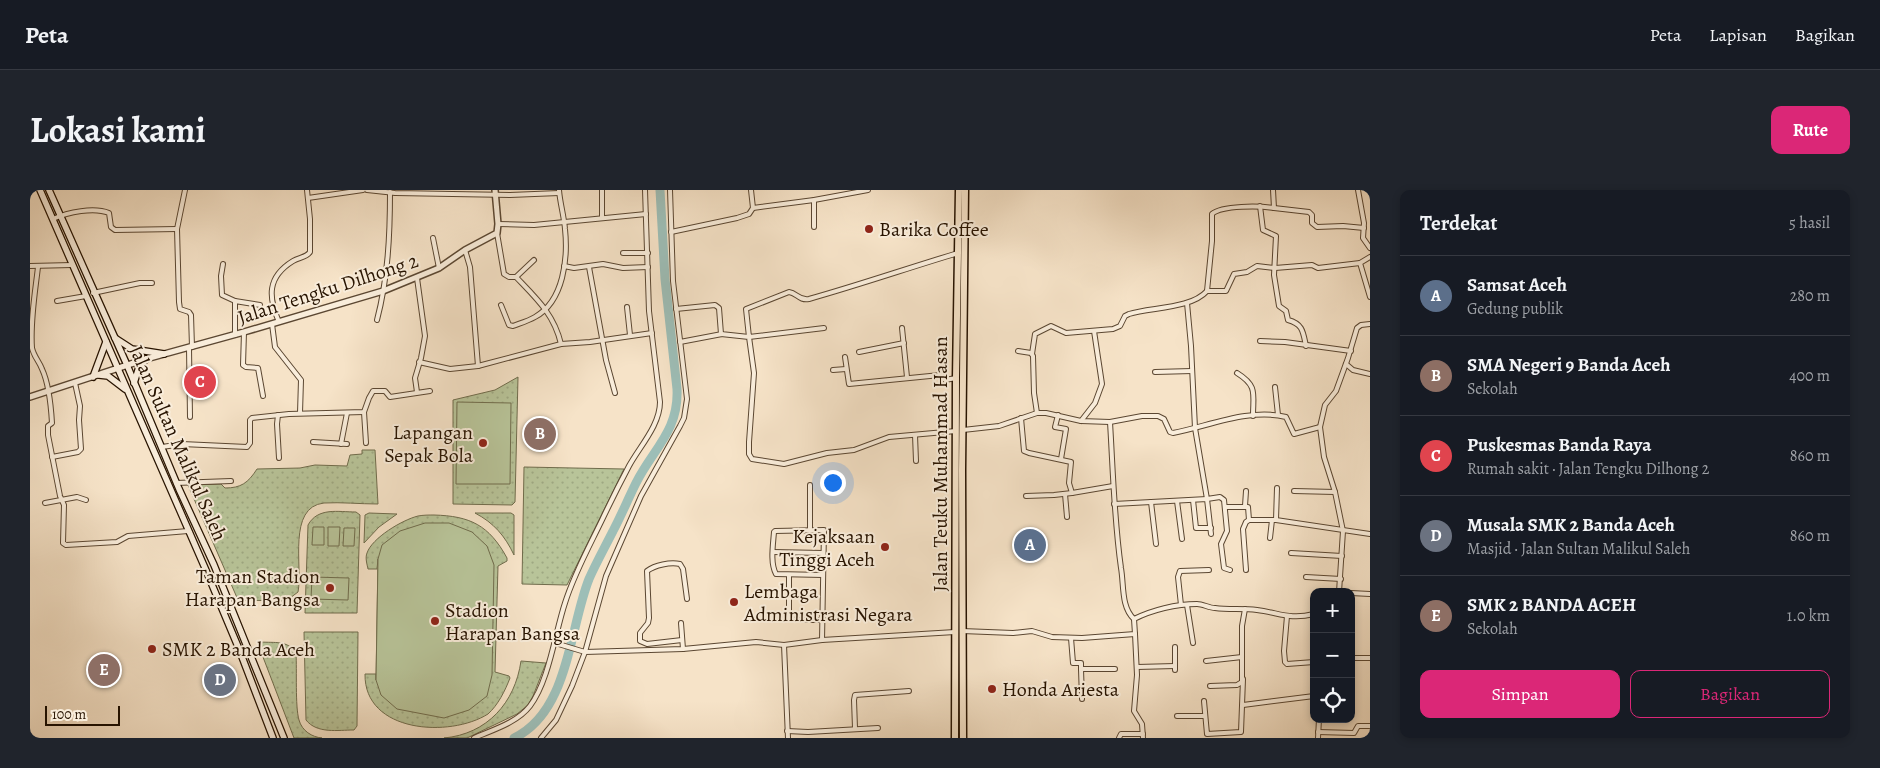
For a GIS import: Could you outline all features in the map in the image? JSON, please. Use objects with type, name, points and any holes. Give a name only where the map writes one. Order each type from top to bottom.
[{"type":"highway","name":"Jalan Teuku Muhammad Hasan","points":[[959,190],[958,254],[961,281],[963,430],[959,470]]},
{"type":"highway","name":"Jalan Teuku Muhammad Hasan","points":[[955,738],[955,660],[959,632],[959,470],[956,431],[956,378],[965,190]]},
{"type":"highway","name":"Jalan Teuku Muhammad Hasan","points":[[959,632],[963,659],[963,738]]},
{"type":"highway","points":[[955,660],[963,659]]},
{"type":"main road","name":"Jalan Sultan Malikul Saleh","points":[[40,190],[205,568],[274,738]]},
{"type":"main road","name":"Jalan Sultan Malikul Saleh","points":[[49,190],[214,565],[284,738]]},
{"type":"main road","points":[[113,336],[132,349],[164,354]]},
{"type":"main road","points":[[106,342],[96,376],[108,376],[127,390]]},
{"type":"main road","points":[[134,383],[139,367],[146,359]]},
{"type":"main road","points":[[171,493],[178,486]]},
{"type":"main road","points":[[205,568],[214,565]]},
{"type":"main road","points":[[269,723],[276,720]]},
{"type":"street","points":[[185,190],[176,229],[179,307],[191,315],[190,417]]},
{"type":"street","points":[[279,322],[271,298],[271,288],[279,273],[292,262],[306,256],[310,252],[308,190]]},
{"type":"street","points":[[308,198],[362,190]]},
{"type":"street","points":[[367,190],[393,192],[559,192],[566,238],[564,266],[557,291],[546,308],[537,316],[512,326],[509,325],[501,305]]},
{"type":"street","points":[[602,190],[602,218]]},
{"type":"street","points":[[474,738],[519,717],[536,696],[556,643],[565,602],[577,573],[609,505],[659,415],[660,402],[649,311],[645,190]]},
{"type":"street","points":[[541,738],[556,720],[572,686],[606,576],[621,539],[684,418],[687,400],[676,309],[670,190]]},
{"type":"street","points":[[751,190],[753,208]]},
{"type":"street","points":[[835,190],[836,197]]},
{"type":"street","points":[[671,232],[745,215],[753,208],[836,197],[868,190]]},
{"type":"street","points":[[1273,190],[1274,208]]},
{"type":"street","points":[[1358,190],[1364,228],[1363,238],[1370,248]]},
{"type":"street","points":[[377,320],[389,249],[393,192]]},
{"type":"street","points":[[495,192],[497,233],[503,271],[509,277],[516,277],[534,260]]},
{"type":"street","points":[[814,200],[814,228]]},
{"type":"street","points":[[1260,206],[1263,230],[1276,236],[1275,268],[1279,306],[1286,311],[1288,320],[1296,322],[1299,326],[1306,346]]},
{"type":"street","points":[[1207,291],[1212,241],[1212,214],[1217,210],[1260,206],[1309,212],[1312,215],[1312,222],[1317,228],[1343,226],[1364,228]]},
{"type":"street","points":[[54,219],[71,212],[105,212],[109,213],[111,225],[115,230],[176,229]]},
{"type":"street","points":[[498,224],[534,225],[564,223],[646,214]]},
{"type":"street","name":"Jalan Tengku Dilhong 2","points":[[30,397],[146,359],[383,291],[439,268],[465,250],[497,233]]},
{"type":"street","points":[[433,238],[439,268]]},
{"type":"street","points":[[465,250],[470,267],[478,366]]},
{"type":"street","points":[[623,253],[648,253]]},
{"type":"street","points":[[956,431],[889,436],[854,450],[784,464],[752,459],[749,454],[749,442],[754,373],[746,310],[748,307],[789,292],[801,299],[809,299],[863,284],[906,268],[958,254]]},
{"type":"street","points":[[1037,413],[1032,354],[1035,334],[1051,326],[1066,332],[1094,331],[1120,326],[1125,316],[1136,312],[1187,302],[1198,298],[1207,291],[1226,291],[1233,275],[1247,272],[1254,267],[1275,268],[1312,265],[1318,268],[1360,263],[1370,257]]},
{"type":"street","points":[[1360,263],[1370,297]]},
{"type":"street","points":[[223,264],[221,276],[222,295],[235,300],[260,305]]},
{"type":"street","points":[[564,266],[574,268],[603,264],[623,268],[648,267]]},
{"type":"street","points":[[30,266],[72,265]]},
{"type":"street","points":[[38,267],[32,320],[32,343],[34,358],[42,370],[48,392],[52,423],[47,429],[64,508],[62,542],[65,545],[117,542],[128,536],[188,531]]},
{"type":"street","points":[[589,267],[602,340],[615,393]]},
{"type":"street","points":[[516,277],[546,308],[556,328],[561,344]]},
{"type":"street","points":[[416,278],[425,336],[415,378],[417,392]]},
{"type":"street","points":[[93,293],[134,284],[152,283]]},
{"type":"street","points":[[57,302],[86,296]]},
{"type":"street","points":[[235,300],[235,335]]},
{"type":"street","points":[[1187,302],[1195,428],[1211,534]]},
{"type":"street","points":[[676,309],[717,306],[720,332],[722,334]]},
{"type":"street","points":[[627,307],[630,335]]},
{"type":"street","points":[[272,324],[275,347],[301,380],[300,414]]},
{"type":"street","points":[[1339,588],[1343,531],[1335,492],[1324,457],[1320,426],[1325,406],[1336,391],[1358,326],[1370,324]]},
{"type":"street","points":[[680,342],[722,334],[749,337],[824,328]]},
{"type":"street","points":[[902,328],[907,377]]},
{"type":"street","points":[[1081,420],[1095,403],[1102,384],[1094,331]]},
{"type":"street","points":[[244,332],[243,365],[259,369],[263,396]]},
{"type":"street","points":[[419,362],[450,369],[478,366],[561,344],[577,344],[652,333]]},
{"type":"street","points":[[1260,341],[1285,342],[1351,351]]},
{"type":"street","points":[[859,352],[904,343]]},
{"type":"street","points":[[1018,351],[1032,354]]},
{"type":"street","points":[[845,357],[850,384],[940,375],[945,380],[956,378]]},
{"type":"street","points":[[1346,364],[1353,370],[1370,374]]},
{"type":"street","points":[[833,370],[846,369]]},
{"type":"street","points":[[1155,372],[1192,371]]},
{"type":"street","points":[[1237,373],[1250,383],[1253,394],[1253,416]]},
{"type":"street","points":[[52,457],[78,452],[81,448],[80,406],[75,383]]},
{"type":"street","points":[[1275,387],[1278,415]]},
{"type":"street","points":[[366,443],[364,412],[368,398],[373,391],[386,391],[389,397],[430,391]]},
{"type":"street","points":[[162,447],[182,444],[247,446],[250,441],[251,418],[278,415],[364,412]]},
{"type":"street","points":[[341,444],[347,413]]},
{"type":"street","points":[[963,430],[999,426],[1037,413],[1081,420],[1110,422],[1142,416],[1158,416],[1164,419],[1172,433],[1221,421],[1253,416],[1278,415],[1286,417],[1294,434],[1320,426]]},
{"type":"street","points":[[278,415],[278,458]]},
{"type":"street","points":[[1058,415],[1056,427],[1066,429],[1061,459]]},
{"type":"street","points":[[1021,418],[1024,451],[1068,460],[1072,464],[1069,483],[1072,493]]},
{"type":"street","points":[[1110,422],[1114,504],[1124,596],[1128,611],[1134,620],[1137,667],[1134,710],[1142,724],[1143,736],[1120,734],[1119,738]]},
{"type":"street","points":[[915,435],[916,461]]},
{"type":"street","points":[[314,442],[347,444]]},
{"type":"street","points":[[178,486],[231,481]]},
{"type":"street","points":[[810,485],[810,529]]},
{"type":"street","points":[[1026,496],[1065,494],[1113,486]]},
{"type":"street","points":[[1270,538],[1277,488]]},
{"type":"street","points":[[1246,491],[1245,506],[1248,507],[1249,520]]},
{"type":"street","points":[[1294,491],[1335,492]]},
{"type":"street","points":[[1065,494],[1067,517]]},
{"type":"street","points":[[45,503],[79,497],[86,500]]},
{"type":"street","points":[[1114,504],[1222,498],[1224,500],[1228,531],[1221,544],[1224,568],[1230,570]]},
{"type":"street","points":[[1192,500],[1196,528],[1211,528]]},
{"type":"street","points":[[1177,501],[1182,539]]},
{"type":"street","points":[[1151,502],[1156,544]]},
{"type":"street","points":[[1225,507],[1245,506]]},
{"type":"street","points":[[1246,570],[1243,529],[1249,520],[1274,520],[1370,534]]},
{"type":"street","points":[[822,640],[824,530],[810,529],[774,532],[774,572],[789,575],[823,575]]},
{"type":"street","points":[[773,552],[823,553]]},
{"type":"street","points":[[1291,553],[1342,556]]},
{"type":"street","points":[[682,640],[647,644],[640,641],[640,633],[648,623],[649,618],[647,571],[652,568],[680,564],[684,569],[687,599]]},
{"type":"street","points":[[1181,605],[1178,577],[1180,571],[1209,570]]},
{"type":"street","points":[[789,575],[790,618],[795,620],[823,620]]},
{"type":"street","points":[[1306,577],[1340,579]]},
{"type":"street","points":[[1355,593],[1370,594]]},
{"type":"street","points":[[1134,620],[1152,612],[1181,605],[1198,604],[1215,608],[1259,610],[1286,616],[1300,617],[1310,615]]},
{"type":"street","points":[[1187,605],[1193,642]]},
{"type":"street","points":[[1204,701],[1206,734],[1219,736],[1220,732],[1241,732],[1243,705],[1242,626],[1245,609]]},
{"type":"street","points":[[1286,616],[1285,662],[1287,664],[1310,662]]},
{"type":"street","points":[[681,623],[683,649]]},
{"type":"street","points":[[556,643],[582,651],[683,649],[756,642],[784,645],[822,640],[959,632],[1032,631],[1052,637],[1071,638],[1135,634]]},
{"type":"street","points":[[1071,638],[1072,662],[1073,664],[1081,664],[1082,699]]},
{"type":"street","points":[[784,645],[788,738]]},
{"type":"street","points":[[1137,667],[1175,668],[1174,647]]},
{"type":"street","points":[[1206,661],[1242,657]]},
{"type":"street","points":[[1355,658],[1370,658]]},
{"type":"street","points":[[1081,669],[1116,669]]},
{"type":"street","points":[[1210,686],[1237,685],[1243,679]]},
{"type":"street","points":[[855,728],[855,695],[909,691]]},
{"type":"street","points":[[1243,705],[1310,697]]},
{"type":"street","points":[[1177,716],[1205,716]]},
{"type":"street","points":[[1318,738],[1319,723]]},
{"type":"street","points":[[1318,732],[1354,733],[1358,726],[1370,726]]},
{"type":"street","points":[[787,730],[808,732],[878,728]]},
{"type":"green space","name":"Lapangan Sepak Bola","points":[[518,377],[515,502],[512,505],[453,504],[453,400],[495,390]]},
{"type":"green space","name":"Lapangan Sepak Bola","points":[[457,402],[511,403],[510,484],[456,484]]},
{"type":"green space","points":[[362,450],[375,450],[378,504],[324,503],[312,507],[305,515],[301,526],[298,592],[286,601],[238,600],[188,485],[221,484],[225,488],[231,488],[244,484],[257,469],[300,468],[315,465],[347,466],[350,455],[362,454]]},
{"type":"green space","points":[[524,467],[624,469],[567,585],[522,584]]},
{"type":"green space","points":[[336,511],[356,512],[360,515],[357,613],[305,613],[308,525],[317,515],[323,513]]},
{"type":"green space","points":[[369,513],[397,514],[379,527],[364,543],[365,515]]},
{"type":"green space","points":[[475,513],[511,513],[514,515],[514,555],[498,531],[488,521]]},
{"type":"green space","name":"Stadion Harapan Bangsa","points":[[434,515],[468,520],[477,524],[493,538],[507,558],[507,561],[498,566],[495,672],[510,678],[501,698],[488,714],[472,722],[453,726],[432,727],[412,725],[393,719],[378,709],[368,694],[365,674],[376,674],[376,680],[378,559],[377,569],[368,569],[366,559],[370,547],[375,541],[396,526],[411,518]]},
{"type":"green space","name":"Stadion Harapan Bangsa","points":[[425,523],[449,523],[472,532],[487,546],[494,565],[492,675],[487,696],[469,710],[444,718],[397,709],[381,695],[376,680],[378,559],[382,545],[400,531]]},
{"type":"green space","points":[[313,527],[324,527],[324,545],[312,545]]},
{"type":"green space","points":[[328,527],[340,527],[339,546],[328,546]]},
{"type":"green space","points":[[344,528],[355,528],[354,546],[343,546]]},
{"type":"green space","name":"Taman Stadion Harapan Bangsa","points":[[312,577],[349,578],[348,600],[311,599]]},
{"type":"green space","points":[[304,632],[358,632],[357,726],[354,730],[335,731],[322,729],[306,720]]},
{"type":"green space","points":[[261,642],[285,644],[296,653],[299,720],[302,727],[308,733],[322,738],[294,738],[258,644]]},
{"type":"green space","points":[[521,661],[546,663],[528,705],[517,714],[467,738],[444,738],[473,730],[486,723],[496,714],[512,690],[518,676]]},
{"type":"waterway","points":[[514,738],[532,726],[546,709],[557,689],[565,668],[582,599],[589,579],[636,483],[664,439],[674,417],[677,404],[677,389],[665,279],[660,190]]},
{"type":"place","name":"Barika Coffee","points":[[869,229]]},
{"type":"place","name":"Puskesmas Banda Raya","points":[[200,382]]},
{"type":"place","name":"SMA Negeri 9 Banda Aceh","points":[[540,434]]},
{"type":"place","name":"Lapangan Sepak Bola","points":[[483,443]]},
{"type":"place","name":"Samsat Aceh","points":[[1030,545]]},
{"type":"place","name":"Kejaksaan Tinggi Aceh","points":[[885,547]]},
{"type":"place","name":"Taman Stadion Harapan Bangsa","points":[[330,588]]},
{"type":"place","name":"Lembaga Administrasi Negara","points":[[734,602]]},
{"type":"place","name":"Stadion Harapan Bangsa","points":[[435,621]]},
{"type":"place","name":"SMK 2 Banda Aceh","points":[[152,649]]},
{"type":"place","name":"SMK 2 BANDA ACEH","points":[[104,670]]},
{"type":"place","name":"Musala SMK 2 Banda Aceh","points":[[220,680]]},
{"type":"place","name":"Honda Ariesta","points":[[992,689]]}]
